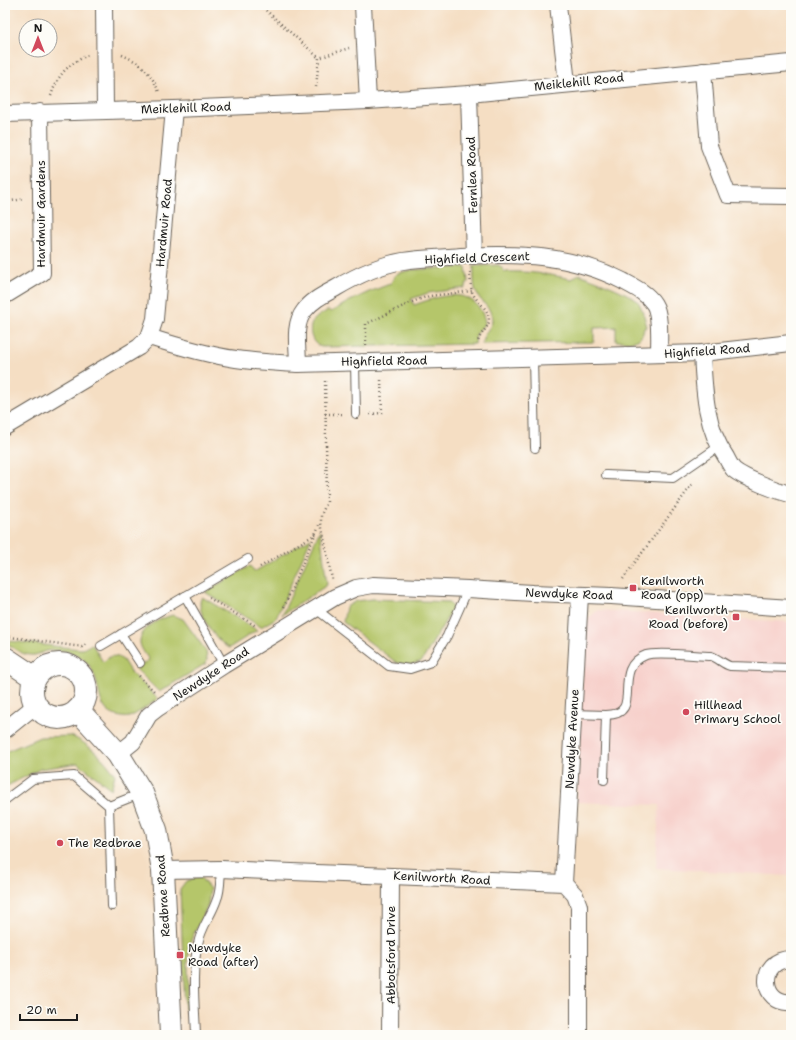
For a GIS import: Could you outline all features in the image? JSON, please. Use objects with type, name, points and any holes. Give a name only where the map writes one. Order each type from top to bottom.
[{"type":"street","points":[[104,5],[105,110]]},
{"type":"street","points":[[363,5],[368,100]]},
{"type":"street","points":[[558,5],[567,83]]},
{"type":"street","name":"Meiklehill Road","points":[[5,114],[315,103],[469,94],[567,83],[791,62]]},
{"type":"street","points":[[703,71],[709,146],[728,195],[791,196]]},
{"type":"street","name":"Fernlea Road","points":[[469,94],[472,256]]},
{"type":"street","name":"Hardmuir Road","points":[[149,337],[155,319],[174,109]]},
{"type":"street","name":"Hardmuir Gardens","points":[[6,295],[42,273],[40,112]]},
{"type":"street","name":"Highfield Crescent","points":[[298,364],[298,322],[304,311],[322,296],[342,284],[384,266],[409,260],[509,254],[566,260],[596,268],[635,287],[648,296],[655,305],[658,316],[659,354]]},
{"type":"street","points":[[5,427],[139,347],[149,337]]},
{"type":"street","name":"Highfield Road","points":[[149,337],[207,353],[236,359],[298,364],[702,354],[791,343]]},
{"type":"street","points":[[702,354],[709,420],[718,447],[734,470],[757,482],[791,494]]},
{"type":"street","name":"Newdyke Road","points":[[118,754],[133,742],[149,716],[224,665],[272,635],[335,598],[356,588],[373,585],[468,588],[791,608]]},
{"type":"street","name":"Newdyke Avenue","points":[[564,883],[580,595]]},
{"type":"street","points":[[5,658],[35,678]]},
{"type":"street","points":[[59,664],[69,666],[77,671],[83,678],[86,688],[85,698],[78,710],[72,714],[62,718],[51,717],[41,711],[36,705],[32,694],[32,686],[35,678],[41,670],[49,665],[59,664]]},
{"type":"street","points":[[5,730],[36,705]]},
{"type":"street","name":"Redbrae Road","points":[[78,710],[118,754],[142,793],[156,830],[163,870],[171,1035]]},
{"type":"street","name":"Kenilworth Road","points":[[163,870],[221,869],[564,883]]},
{"type":"street","name":"Abbotsford Drive","points":[[390,1035],[391,876]]},
{"type":"street","points":[[564,883],[575,895],[579,906],[579,1035]]},
{"type":"street","points":[[791,959],[778,961],[773,965],[769,971],[767,985],[774,997],[781,1001],[791,1002]]},
{"type":"lane","points":[[533,358],[535,448]]},
{"type":"lane","points":[[356,414],[360,362]]},
{"type":"lane","points":[[606,475],[673,478],[718,447]]},
{"type":"lane","points":[[101,646],[248,559]]},
{"type":"lane","points":[[316,609],[389,666],[410,669],[431,662],[447,636],[468,588]]},
{"type":"lane","points":[[185,596],[224,665]]},
{"type":"lane","points":[[121,634],[140,664]]},
{"type":"lane","points":[[573,714],[606,716],[620,714],[626,706],[630,670],[639,659],[652,653],[711,656],[730,666],[791,668]]},
{"type":"lane","points":[[604,780],[606,716]]},
{"type":"lane","points":[[5,800],[33,779],[74,776],[109,806],[112,906]]},
{"type":"lane","points":[[109,806],[142,793]]},
{"type":"lane","points":[[196,1035],[194,973],[198,944],[202,928],[210,916],[218,898],[221,869]]},
{"type":"path","points":[[260,5],[319,58]]},
{"type":"path","points":[[319,58],[365,43]]},
{"type":"path","points":[[315,103],[319,58]]},
{"type":"path","points":[[472,256],[472,291],[488,313],[489,321],[479,338],[479,359]]},
{"type":"path","points":[[360,362],[366,324],[412,302],[429,296],[472,291]]},
{"type":"path","points":[[324,363],[327,502],[321,515],[321,523],[335,598]]},
{"type":"path","points":[[611,596],[695,479]]},
{"type":"path","points":[[196,590],[272,635],[321,523]]},
{"type":"path","points":[[248,559],[255,570],[316,534]]},
{"type":"shaded area","name":"Hillhead Primary School","points":[[598,610],[791,622],[791,876],[656,868],[659,805],[577,802],[585,621]]},
{"type":"green space","points":[[499,265],[505,272],[538,273],[571,279],[579,274],[611,287],[635,299],[639,303],[647,327],[644,328],[641,337],[634,341],[616,341],[616,327],[594,328],[594,342],[482,344],[482,340],[491,325],[492,318],[490,311],[476,291],[474,266]]},
{"type":"green space","points":[[466,267],[468,282],[465,288],[428,293],[411,299],[414,305],[439,297],[456,295],[471,300],[481,310],[485,323],[476,334],[475,344],[322,347],[315,343],[311,336],[312,323],[317,317],[328,310],[331,312],[369,292],[390,284],[396,274],[410,270]]},
{"type":"green space","points":[[320,530],[327,585],[282,615]]},
{"type":"green space","points":[[311,538],[276,618],[261,627],[205,592],[250,566],[254,572]]},
{"type":"green space","points":[[202,597],[257,630],[229,648],[224,645],[218,640],[203,617],[200,602]]},
{"type":"green space","points":[[373,599],[449,602],[453,608],[422,661],[410,665],[397,663],[343,622],[346,607],[356,601]]},
{"type":"green space","points":[[173,615],[183,619],[206,651],[207,660],[205,664],[159,692],[136,669],[149,660],[142,650],[140,643],[143,633],[147,628],[157,621]]},
{"type":"green space","points":[[10,641],[79,649],[83,649],[92,644],[103,662],[111,656],[118,657],[123,660],[129,670],[158,699],[132,716],[117,716],[110,713],[102,703],[92,670],[88,663],[77,655],[70,652],[51,650],[35,655],[27,655],[16,650],[7,643]]},
{"type":"green space","points":[[71,736],[78,739],[90,748],[111,769],[115,775],[111,789],[78,763],[40,769],[5,787],[5,752],[40,737]]},
{"type":"green space","points":[[200,877],[210,889],[208,905],[189,944],[188,1009],[185,1010],[180,889],[186,881]]},
{"type":"place","name":"Kenilworth Road (opp)","points":[[633,588]]},
{"type":"place","name":"Kenilworth Road (before)","points":[[736,617]]},
{"type":"place","name":"Hillhead Primary School","points":[[686,712]]},
{"type":"place","name":"The Redbrae","points":[[60,843]]},
{"type":"place","name":"Newdyke Road (after)","points":[[180,955]]}]
